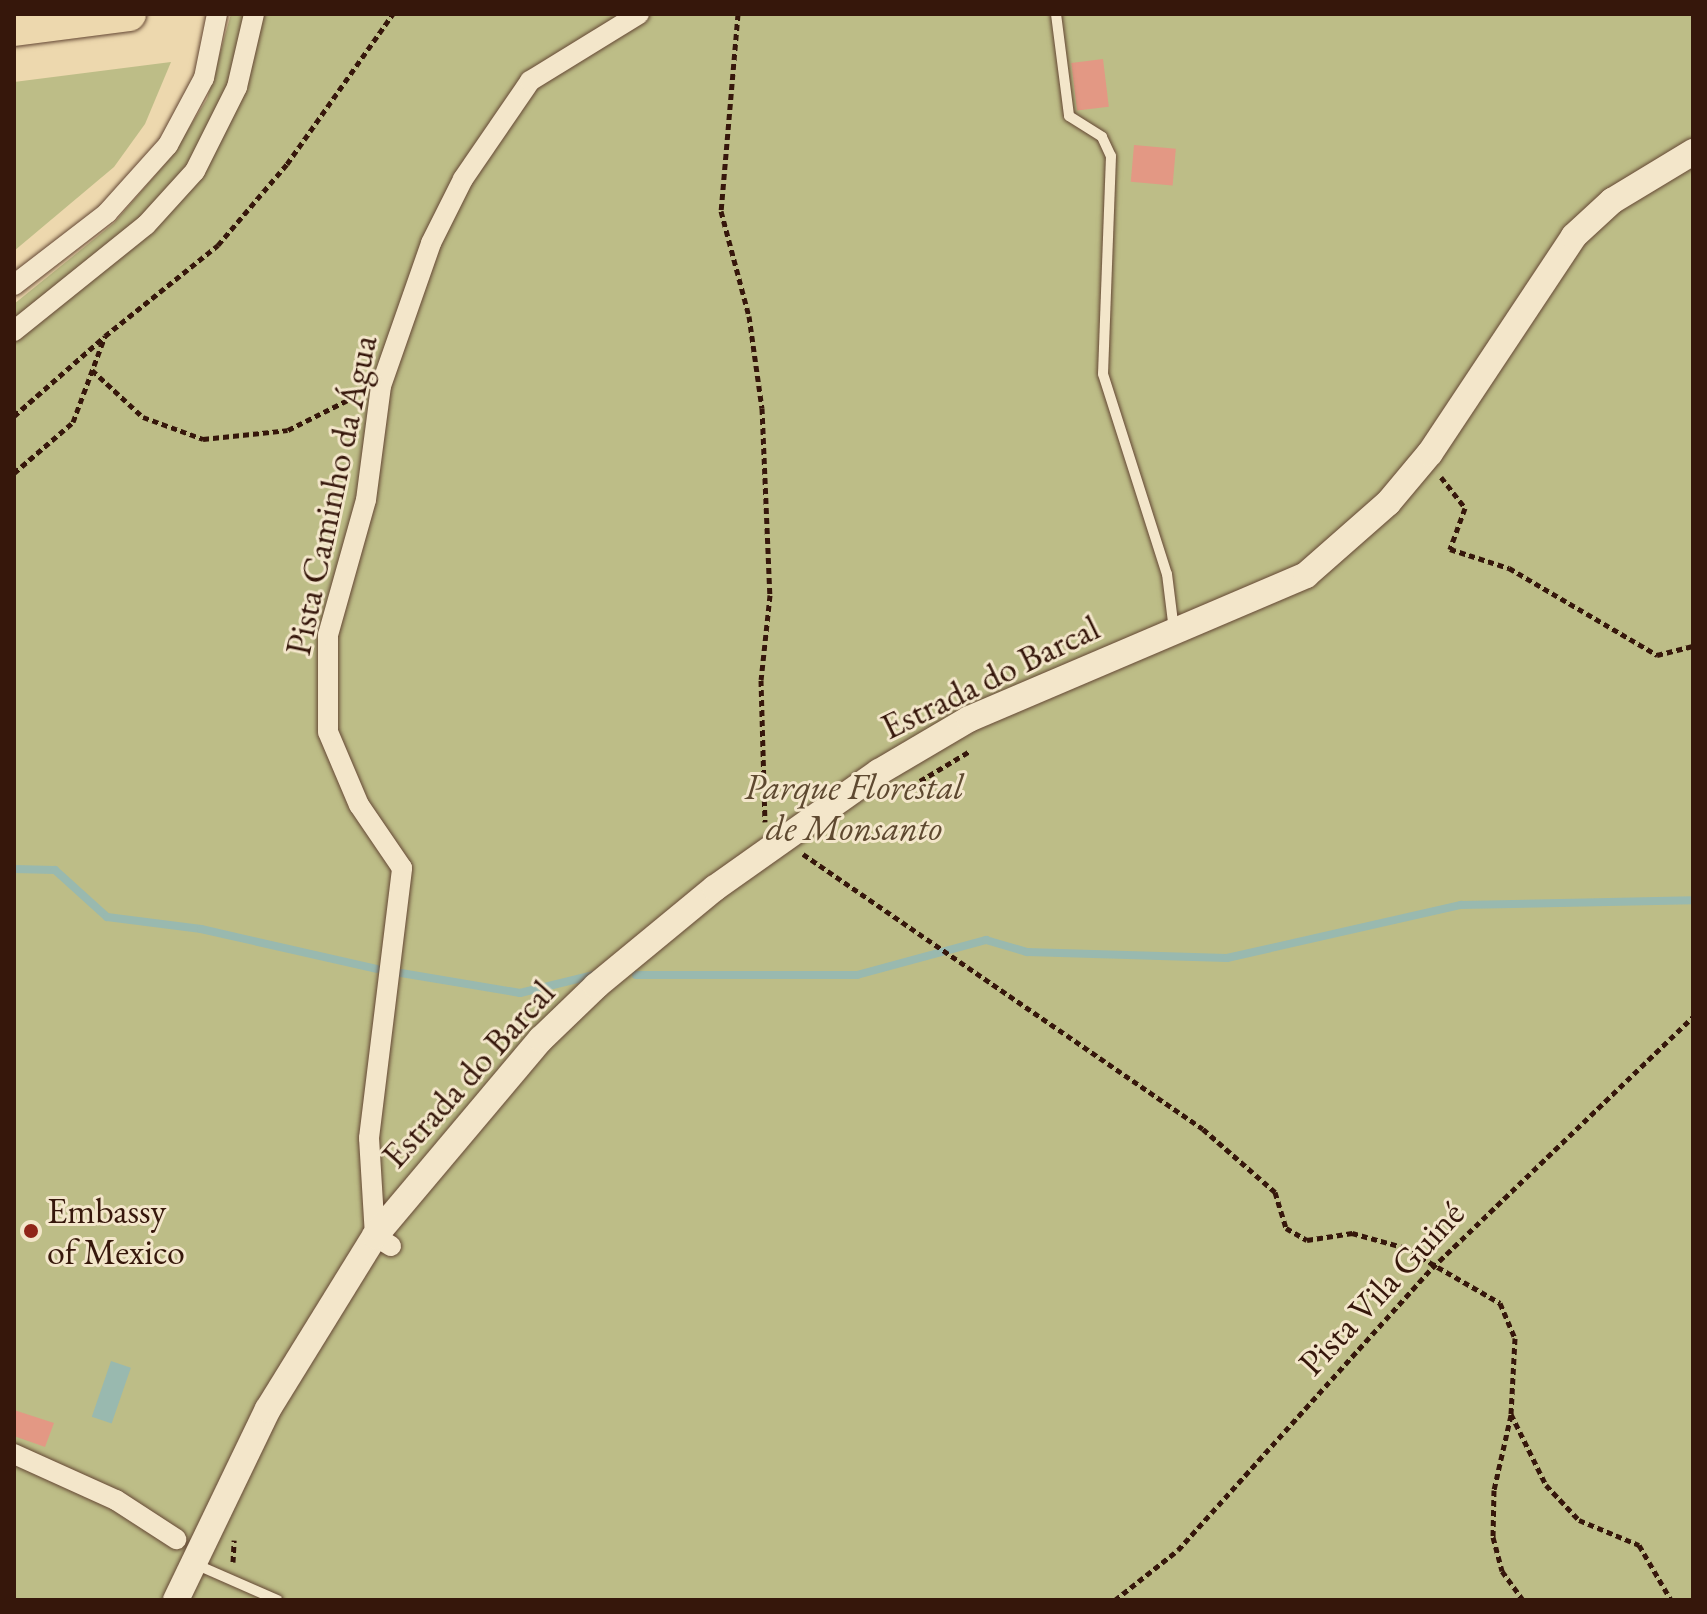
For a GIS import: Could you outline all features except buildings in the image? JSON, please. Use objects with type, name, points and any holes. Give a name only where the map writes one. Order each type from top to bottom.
[{"type":"highway","points":[[14,29],[122,15]]},
{"type":"street","points":[[14,285],[107,213],[168,145],[204,78],[217,14]]},
{"type":"street","points":[[14,331],[146,225],[195,171],[237,87],[254,14]]},
{"type":"street","name":"Pista Caminho da Água","points":[[383,1241],[369,1138],[402,868],[335,753],[325,661],[366,500],[381,386],[431,243],[506,116],[556,60],[639,14]]},
{"type":"street","name":"Estrada do Barcal","points":[[176,1600],[268,1409],[383,1241],[541,1039],[702,898],[879,772],[969,719],[1306,575],[1388,503],[1430,453],[1574,236],[1612,201],[1693,152]]},
{"type":"street","points":[[14,1454],[116,1500],[176,1539]]},
{"type":"lane","points":[[1056,14],[1069,116],[1102,137],[1111,156],[1103,374],[1167,574],[1174,630]]},
{"type":"lane","points":[[192,1563],[277,1600]]},
{"type":"path","points":[[14,416],[105,336],[218,245],[287,164],[393,14]]},
{"type":"path","points":[[14,473],[73,422],[105,336]]},
{"type":"path","points":[[92,369],[143,417],[203,439],[288,430],[381,386]]},
{"type":"path","points":[[1441,476],[1465,508],[1450,549],[1509,568],[1657,655],[1693,646]]},
{"type":"path","name":"Pista Vila Guiné","points":[[1115,1600],[1178,1550],[1432,1268],[1693,1017]]},
{"type":"path","points":[[1432,1268],[1509,1311],[1515,1338],[1511,1414],[1494,1490],[1493,1537],[1502,1571],[1523,1600]]},
{"type":"path","points":[[1511,1414],[1546,1485],[1579,1520],[1639,1545],[1671,1600]]},
{"type":"green space","name":"Parque Florestal de Monsanto","points":[[231,14],[1693,14],[1693,1600],[14,1600],[14,304],[114,223],[171,157],[207,99]]},
{"type":"green space","points":[[171,62],[145,124],[114,167],[14,251],[14,82]]},
{"type":"water","points":[[111,1361],[131,1368],[112,1424],[92,1417]]},
{"type":"waterway","points":[[14,869],[55,870],[107,917],[201,929],[377,969]]},
{"type":"waterway","points":[[636,975],[857,975],[986,940],[1027,952],[1227,958],[1461,905],[1693,900]]},
{"type":"waterway","points":[[395,972],[520,993],[594,975]]},
{"type":"place","name":"Embassy of Mexico","points":[[31,1231]]}]
